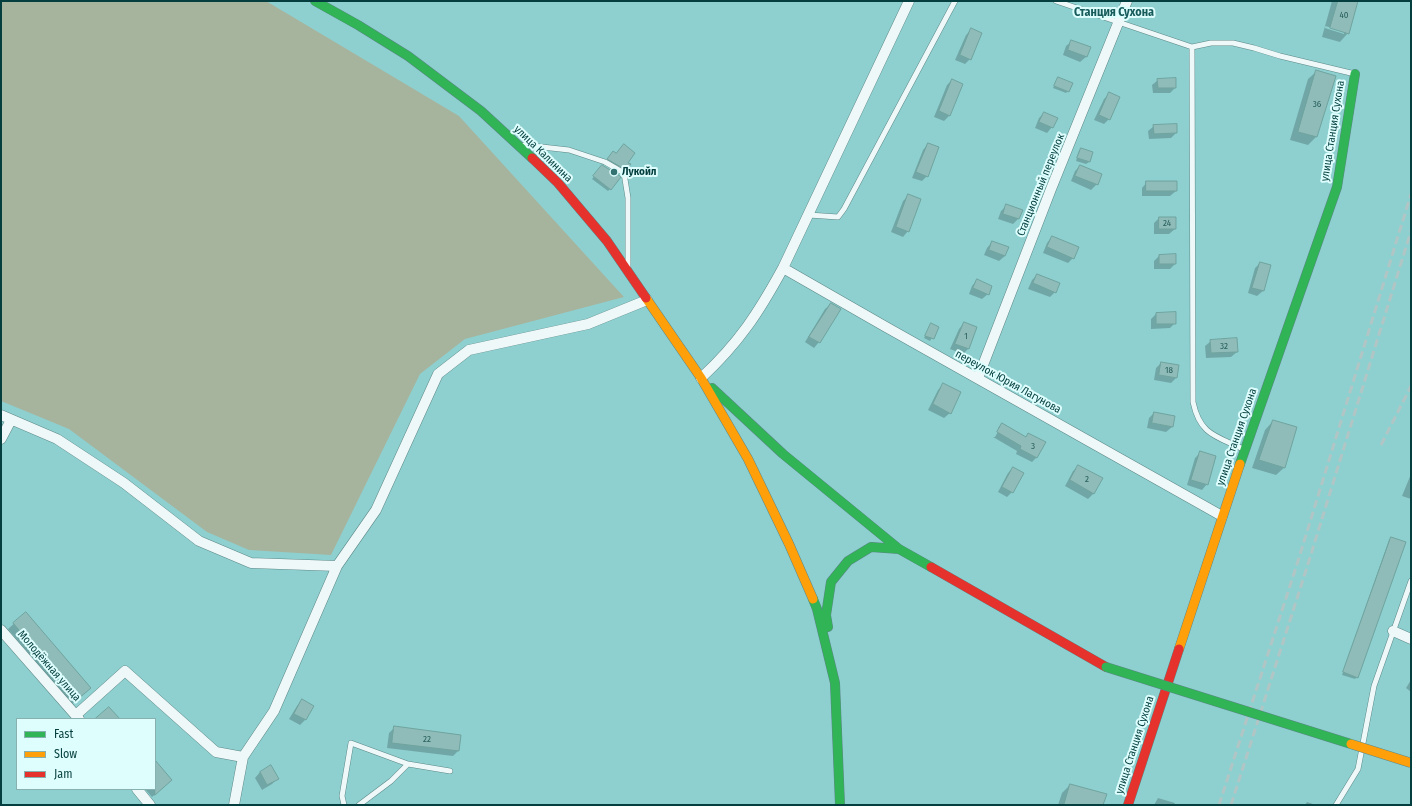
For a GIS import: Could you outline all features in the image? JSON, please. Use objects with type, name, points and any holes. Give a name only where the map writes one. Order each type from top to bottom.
[{"type":"street","name":"улица Калинина","points":[[315,1],[358,25],[408,56],[480,111],[558,183],[607,241],[701,378]]},
{"type":"street","points":[[701,378],[736,342],[765,301],[783,268],[909,1]]},
{"type":"street","name":"Станционный переулок","points":[[978,378],[1128,1]]},
{"type":"street","name":"улица Станция Сухона","points":[[1128,805],[1222,516],[1337,187],[1354,74]]},
{"type":"street","name":"переулок Юрия Лагунова","points":[[783,268],[1222,516]]},
{"type":"street","points":[[234,805],[243,757],[274,710],[337,566],[376,510],[438,374],[469,350],[588,324],[647,300]]},
{"type":"street","points":[[701,378],[783,454],[899,550],[1106,667],[1411,763]]},
{"type":"street","points":[[701,378],[748,459],[789,544],[816,609],[835,682]]},
{"type":"street","points":[[1,415],[57,439],[124,483],[199,541],[251,563],[337,566]]},
{"type":"street","points":[[1,439],[11,420]]},
{"type":"street","points":[[840,805],[835,682],[826,615],[831,582],[848,562],[871,547],[899,550]]},
{"type":"street","name":"Молодёжная улица","points":[[1,630],[78,717]]},
{"type":"street","points":[[1393,631],[1411,639]]},
{"type":"street","points":[[78,717],[125,671],[216,752],[243,757]]},
{"type":"street","points":[[138,790],[150,805]]},
{"type":"lane","points":[[808,215],[838,217],[844,209],[955,1]]},
{"type":"lane","points":[[1056,1],[1192,48],[1211,43],[1233,43],[1354,74]]},
{"type":"lane","points":[[1192,48],[1193,402],[1196,416],[1201,426],[1212,434],[1245,450]]},
{"type":"lane","points":[[518,145],[569,150],[605,162],[624,173],[628,198],[628,273]]},
{"type":"lane","points":[[1336,805],[1358,769],[1374,686],[1411,580]]},
{"type":"lane","points":[[344,805],[342,796],[351,743],[408,764],[450,771]]},
{"type":"lane","points":[[359,805],[392,781],[408,764]]},
{"type":"green space","points":[[1,1],[266,1],[459,116],[624,297],[465,339],[420,374],[331,555],[249,550],[207,532],[69,429],[1,401]]},
{"type":"building","points":[[1338,1],[1358,1],[1349,34],[1330,28]]},
{"type":"building","points":[[971,28],[982,33],[971,60],[960,55]]},
{"type":"building","points":[[1071,40],[1091,47],[1087,57],[1068,50]]},
{"type":"building","points":[[1316,70],[1336,76],[1317,137],[1298,132]]},
{"type":"building","points":[[1058,77],[1073,83],[1069,92],[1054,86]]},
{"type":"building","points":[[1176,78],[1176,88],[1158,88],[1157,79]]},
{"type":"building","points":[[952,79],[963,84],[950,116],[939,111]]},
{"type":"building","points":[[1109,92],[1120,97],[1110,120],[1099,115]]},
{"type":"building","points":[[1044,112],[1058,118],[1053,128],[1039,122]]},
{"type":"building","points":[[1177,124],[1177,133],[1154,134],[1153,125]]},
{"type":"building","points":[[928,143],[939,147],[928,177],[916,172]]},
{"type":"building","points":[[624,144],[635,153],[628,163],[631,164],[626,170],[607,159],[613,151],[616,153]]},
{"type":"building","points":[[1081,148],[1093,152],[1090,162],[1077,158]]},
{"type":"building","points":[[602,165],[621,177],[611,190],[593,176]]},
{"type":"building","points":[[1080,165],[1102,174],[1098,185],[1075,176]]},
{"type":"building","points":[[1146,181],[1177,181],[1177,191],[1146,191]]},
{"type":"building","points":[[908,194],[921,199],[909,232],[896,227]]},
{"type":"building","points":[[1006,204],[1023,210],[1019,219],[1003,214]]},
{"type":"building","points":[[1159,217],[1176,217],[1176,229],[1159,229]]},
{"type":"building","points":[[1052,236],[1079,247],[1074,259],[1047,247]]},
{"type":"building","points":[[992,241],[1009,247],[1005,256],[989,250]]},
{"type":"building","points":[[1176,254],[1176,264],[1159,264],[1159,255]]},
{"type":"building","points":[[1260,262],[1271,265],[1264,291],[1252,288]]},
{"type":"building","points":[[1037,274],[1060,283],[1056,293],[1033,283]]},
{"type":"building","points":[[977,279],[992,286],[989,295],[973,288]]},
{"type":"building","points":[[831,303],[841,309],[820,343],[809,337]]},
{"type":"building","points":[[1176,312],[1176,324],[1156,324],[1156,313]]},
{"type":"building","points":[[964,322],[977,327],[969,349],[955,344]]},
{"type":"building","points":[[931,323],[939,327],[934,339],[925,336]]},
{"type":"building","points":[[1237,338],[1238,352],[1211,353],[1210,340]]},
{"type":"building","points":[[1161,362],[1179,365],[1177,378],[1159,375]]},
{"type":"building","points":[[943,383],[961,392],[951,414],[933,404]]},
{"type":"building","points":[[1154,412],[1175,416],[1173,427],[1152,423]]},
{"type":"building","points":[[1273,420],[1297,427],[1285,468],[1259,460]]},
{"type":"building","points":[[1002,423],[1026,437],[1028,433],[1046,442],[1037,458],[1020,449],[1021,446],[997,432]]},
{"type":"building","points":[[1200,451],[1216,456],[1208,485],[1191,480]]},
{"type":"building","points":[[1078,465],[1103,478],[1094,494],[1070,480]]},
{"type":"building","points":[[1013,467],[1024,473],[1013,493],[1002,487]]},
{"type":"building","points":[[1391,537],[1406,542],[1358,678],[1343,672]]},
{"type":"building","points":[[26,612],[91,688],[78,699],[13,623]]},
{"type":"building","points":[[302,699],[314,706],[306,720],[294,714]]},
{"type":"building","points":[[109,707],[119,718],[96,718]]},
{"type":"building","points":[[394,726],[461,735],[459,751],[392,743]]},
{"type":"building","points":[[156,761],[172,780],[155,795],[156,790]]},
{"type":"building","points":[[271,765],[279,779],[267,785],[260,772]]},
{"type":"building","points":[[1070,784],[1107,794],[1103,805],[1064,805]]},
{"type":"railway","points":[[1219,805],[1298,561],[1411,194]]},
{"type":"railway","points":[[1231,805],[1308,564],[1411,231]]},
{"type":"railway","points":[[1381,445],[1411,386]]},
{"type":"traffic: fast","points":[[315,1],[358,25],[408,56],[481,111],[532,158]]},
{"type":"traffic: fast","points":[[1240,464],[1337,187],[1355,74]]},
{"type":"traffic: fast","points":[[712,388],[783,454],[899,549],[931,567]]},
{"type":"traffic: fast","points":[[828,627],[826,615],[831,582],[848,561],[871,547],[899,549]]},
{"type":"traffic: fast","points":[[813,599],[817,609],[835,683],[840,805]]},
{"type":"traffic: fast","points":[[1106,667],[1351,744]]},
{"type":"traffic: slow","points":[[646,298],[701,378],[748,459],[789,544],[813,599]]},
{"type":"traffic: slow","points":[[1179,649],[1240,464]]},
{"type":"traffic: slow","points":[[1351,744],[1411,763]]},
{"type":"traffic: jam","points":[[532,158],[558,183],[607,241],[646,298]]},
{"type":"traffic: jam","points":[[931,567],[1106,667]]},
{"type":"traffic: jam","points":[[1128,805],[1179,649]]},
{"type":"place","name":"Лукойл","points":[[614,172]]},
{"type":"district","name":"Станция Сухона","points":[[1114,13]]}]
